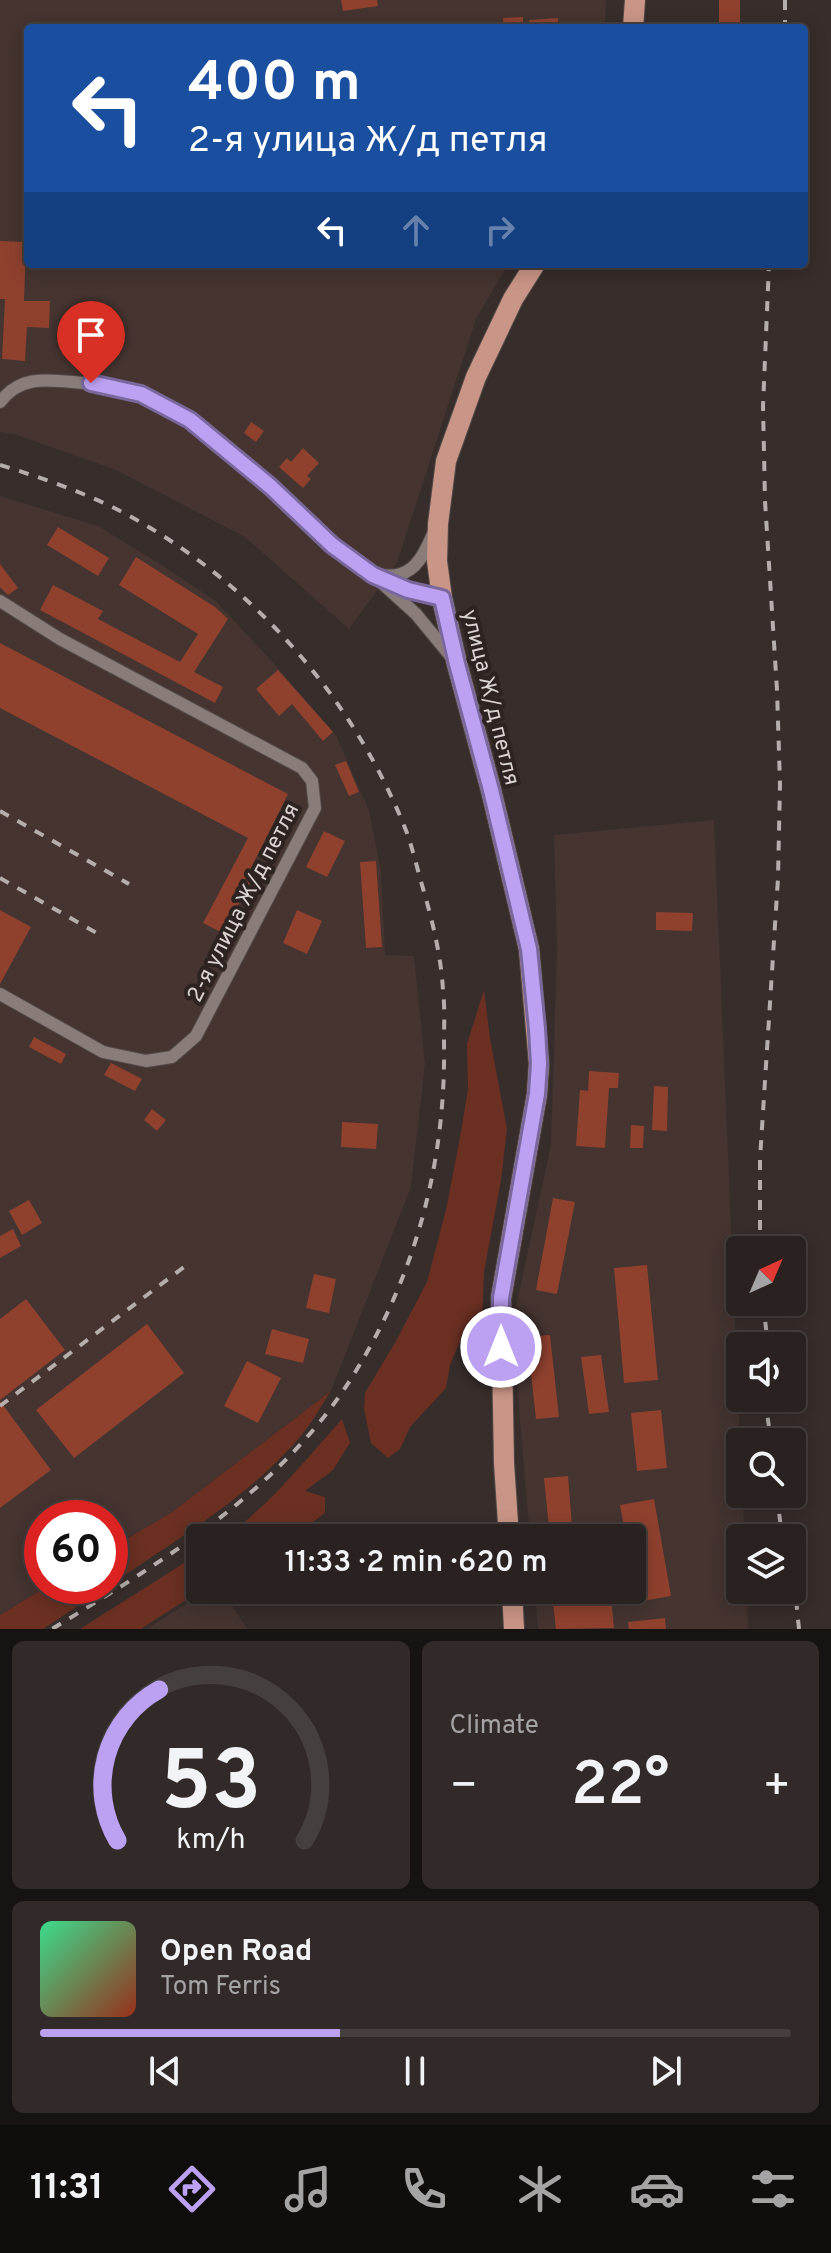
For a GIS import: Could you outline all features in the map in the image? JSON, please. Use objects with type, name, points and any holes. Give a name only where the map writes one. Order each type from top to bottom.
[{"type":"main road","points":[[633,24],[635,0]]},
{"type":"main road","name":"улица Ж/д петля","points":[[508,1524],[501,1298],[537,1094],[537,1029],[529,949],[457,664],[437,561],[446,461],[476,377],[513,299],[532,268]]},
{"type":"main road","points":[[513,1604],[514,1629]]},
{"type":"street","points":[[0,402],[11,389],[22,383],[43,380],[105,385],[141,394],[190,420],[416,614],[457,664]]},
{"type":"street","points":[[373,575],[400,574],[414,566],[424,554],[438,524]]},
{"type":"street","points":[[373,575],[408,590],[442,598]]},
{"type":"street","name":"2-я улица Ж/д петля","points":[[0,601],[60,639],[302,768],[312,781],[315,808],[196,1036],[172,1057],[146,1061],[103,1052],[0,994]]},
{"type":"shaded area","points":[[0,0],[606,0],[605,24],[24,24],[24,268],[506,268],[476,319],[397,563],[349,629],[245,537],[116,470],[14,434],[0,432]]},
{"type":"shaded area","points":[[0,496],[98,526],[216,601],[336,735],[369,811],[381,871],[385,955],[414,956],[425,1063],[411,1187],[331,1391],[172,1512],[128,1538],[128,1500],[24,1500],[24,1600],[0,1615]]},
{"type":"shaded area","points":[[714,820],[731,1236],[726,1236],[726,1316],[735,1316],[735,1332],[726,1332],[726,1412],[739,1412],[739,1428],[726,1428],[726,1508],[743,1508],[744,1524],[726,1524],[726,1604],[747,1604],[748,1629],[538,1629],[536,1604],[646,1604],[646,1524],[529,1524],[519,1409],[516,1306],[551,1145],[557,948],[554,835]]},
{"type":"shaded area","points":[[484,990],[507,1129],[484,1272],[482,1320],[463,1334],[450,1365],[446,1388],[410,1427],[400,1449],[388,1458],[371,1443],[364,1409],[365,1393],[427,1282],[446,1210],[461,1132],[468,1089],[467,1044]]},
{"type":"shaded area","points":[[331,1391],[304,1432],[261,1477],[200,1524],[186,1524],[186,1533],[128,1573],[128,1538],[172,1512]]},
{"type":"shaded area","points":[[342,1419],[350,1443],[333,1470],[305,1491],[325,1497],[325,1513],[310,1524],[241,1524],[255,1513]]},
{"type":"shaded area","points":[[186,1562],[186,1600],[141,1629],[80,1629],[119,1604],[128,1604],[128,1599]]},
{"type":"shaded area","points":[[24,1600],[24,1604],[81,1604],[43,1629],[0,1629],[0,1615]]},
{"type":"shaded area","points":[[186,1604],[231,1604],[247,1629],[147,1629]]},
{"type":"building","points":[[341,0],[377,0],[378,6],[343,11]]},
{"type":"building","points":[[719,0],[740,0],[740,24],[719,24]]},
{"type":"building","points":[[523,17],[523,24],[504,24],[503,18]]},
{"type":"building","points":[[558,18],[558,24],[529,24],[529,20]]},
{"type":"building","points":[[0,241],[24,242],[24,301],[50,301],[49,328],[27,327],[25,361],[2,359],[5,299],[0,299]]},
{"type":"building","points":[[251,422],[264,431],[256,442],[244,433]]},
{"type":"building","points":[[303,448],[319,463],[307,476],[311,479],[303,488],[279,467],[287,458],[291,462]]},
{"type":"building","points":[[58,527],[109,558],[98,576],[47,545]]},
{"type":"building","points":[[136,557],[215,607],[228,619],[194,672],[223,687],[215,703],[40,610],[53,585],[103,611],[98,619],[180,662],[198,634],[119,585]]},
{"type":"building","points":[[0,564],[18,588],[8,595],[0,587]]},
{"type":"building","points":[[0,643],[288,794],[245,880],[250,883],[223,933],[203,923],[248,838],[0,708]]},
{"type":"building","points":[[278,670],[333,732],[323,741],[292,704],[279,716],[256,689]]},
{"type":"building","points":[[346,761],[359,792],[349,796],[335,765]]},
{"type":"building","points":[[324,831],[345,841],[327,877],[306,867]]},
{"type":"building","points":[[376,861],[382,947],[366,948],[360,862]]},
{"type":"building","points":[[0,910],[31,927],[0,984]]},
{"type":"building","points":[[297,910],[322,921],[307,954],[283,943]]},
{"type":"building","points":[[656,912],[693,913],[692,931],[656,930]]},
{"type":"building","points":[[34,1037],[66,1054],[61,1064],[29,1047]]},
{"type":"building","points":[[111,1063],[142,1079],[135,1091],[104,1075]]},
{"type":"building","points":[[589,1071],[619,1073],[618,1088],[609,1088],[605,1148],[576,1146],[580,1090],[588,1091]]},
{"type":"building","points":[[654,1086],[668,1087],[667,1131],[652,1130]]},
{"type":"building","points":[[152,1109],[166,1120],[157,1131],[144,1120]]},
{"type":"building","points":[[342,1122],[378,1124],[376,1149],[341,1147]]},
{"type":"building","points":[[631,1125],[644,1126],[643,1148],[630,1148]]},
{"type":"building","points":[[553,1198],[575,1202],[557,1294],[536,1290]]},
{"type":"building","points":[[29,1200],[42,1223],[22,1235],[9,1211]]},
{"type":"building","points":[[13,1229],[21,1246],[0,1258],[0,1236]]},
{"type":"building","points":[[647,1265],[658,1380],[624,1383],[614,1268]]},
{"type":"building","points":[[314,1274],[336,1279],[329,1313],[306,1308]]},
{"type":"building","points":[[26,1299],[65,1350],[0,1400],[0,1319]]},
{"type":"building","points":[[147,1324],[184,1373],[74,1458],[36,1410]]},
{"type":"building","points":[[272,1329],[309,1339],[303,1363],[265,1354]]},
{"type":"building","points":[[550,1335],[559,1417],[536,1419],[527,1337]]},
{"type":"building","points":[[601,1355],[609,1412],[589,1414],[581,1357]]},
{"type":"building","points":[[247,1361],[281,1378],[258,1423],[224,1406]]},
{"type":"building","points":[[0,1401],[51,1470],[0,1508]]},
{"type":"building","points":[[661,1410],[667,1468],[637,1471],[631,1413]]},
{"type":"building","points":[[568,1476],[572,1524],[549,1524],[544,1478]]},
{"type":"building","points":[[654,1499],[671,1596],[646,1600],[646,1524],[623,1524],[620,1505]]},
{"type":"building","points":[[553,1604],[612,1604],[614,1628],[556,1629]]},
{"type":"building","points":[[665,1618],[666,1629],[629,1629],[628,1622]]},
{"type":"railway","points":[[785,0],[785,24]]},
{"type":"railway","points":[[760,1236],[760,1159],[778,878],[780,784],[765,501],[763,406],[769,268]]},
{"type":"railway","points":[[0,465],[73,490],[142,523],[186,551],[227,583],[301,656],[361,740],[407,833],[436,937],[444,1004],[440,1131],[423,1215],[394,1297],[354,1374],[293,1453],[257,1487],[178,1548],[52,1629]]},
{"type":"railway","points":[[0,811],[129,884]]},
{"type":"railway","points":[[0,878],[102,936]]},
{"type":"railway","points":[[0,1406],[188,1264]]},
{"type":"railway","points":[[765,1316],[766,1332]]},
{"type":"railway","points":[[767,1412],[769,1428]]},
{"type":"railway","points":[[779,1508],[780,1524]]},
{"type":"railway","points":[[796,1604],[799,1629]]},
{"type":"route","points":[[91,383],[141,394],[190,420],[271,487],[332,545],[373,575],[408,590],[442,598],[529,949],[537,1029],[537,1094],[501,1298],[501,1347]]}]
